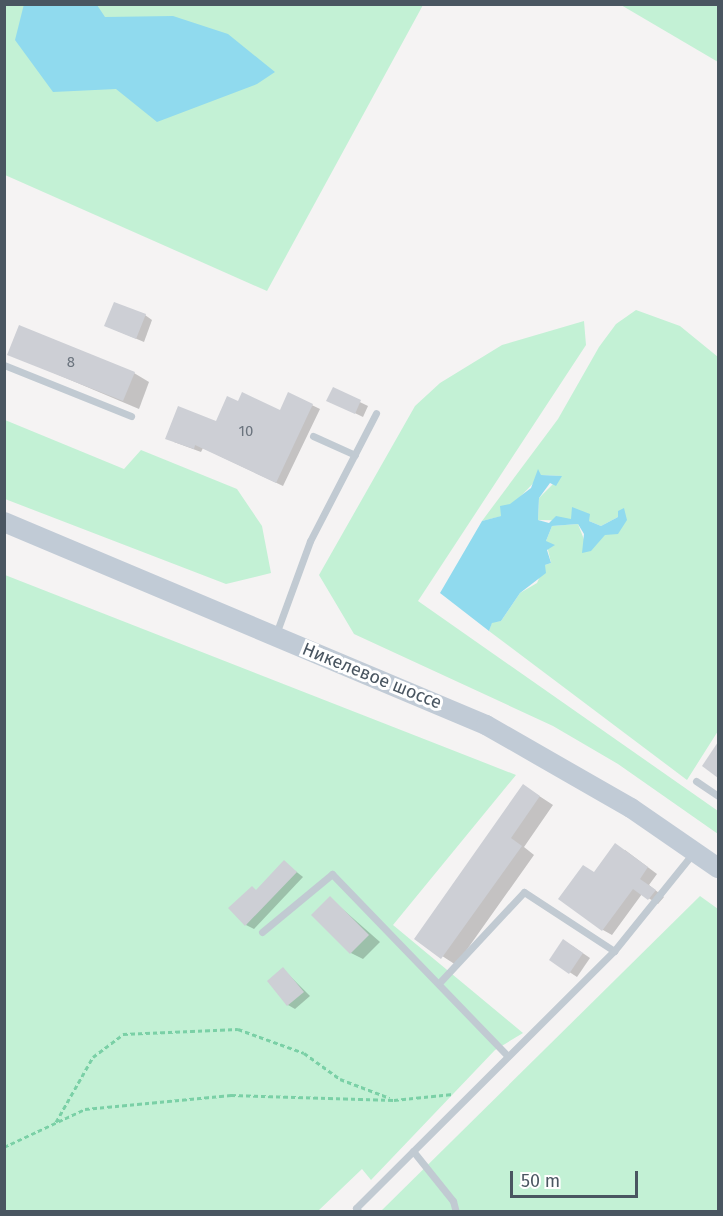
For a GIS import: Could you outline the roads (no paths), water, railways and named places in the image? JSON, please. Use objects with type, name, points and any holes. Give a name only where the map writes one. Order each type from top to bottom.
[{"type":"main road","name":"Никелевое шоссе","points":[[4,522],[486,725],[566,769],[718,868]]},
{"type":"lane","points":[[4,365],[131,416]]},
{"type":"lane","points":[[275,637],[310,541],[376,413]]},
{"type":"lane","points":[[313,436],[354,455]]},
{"type":"lane","points":[[696,781],[718,796]]},
{"type":"lane","points":[[359,1212],[356,1208],[614,951],[695,851]]},
{"type":"lane","points":[[262,932],[332,874],[440,982],[508,1056]]},
{"type":"lane","points":[[440,982],[524,892],[614,951]]},
{"type":"lane","points":[[413,1151],[453,1201],[456,1212]]},
{"type":"water","points":[[24,4],[97,5],[105,17],[173,16],[228,34],[275,72],[257,84],[157,122],[116,89],[53,92],[15,40]]},
{"type":"water","points":[[538,469],[541,475],[562,476],[556,486],[550,483],[539,498],[538,520],[549,523],[556,516],[571,519],[572,507],[590,514],[589,521],[601,526],[618,517],[618,511],[624,508],[627,520],[618,534],[605,535],[591,551],[582,553],[584,534],[578,524],[552,526],[546,541],[555,545],[547,550],[551,563],[545,565],[546,573],[520,593],[501,621],[492,623],[489,631],[440,593],[482,521],[501,516],[500,506],[510,504],[531,488]]}]
